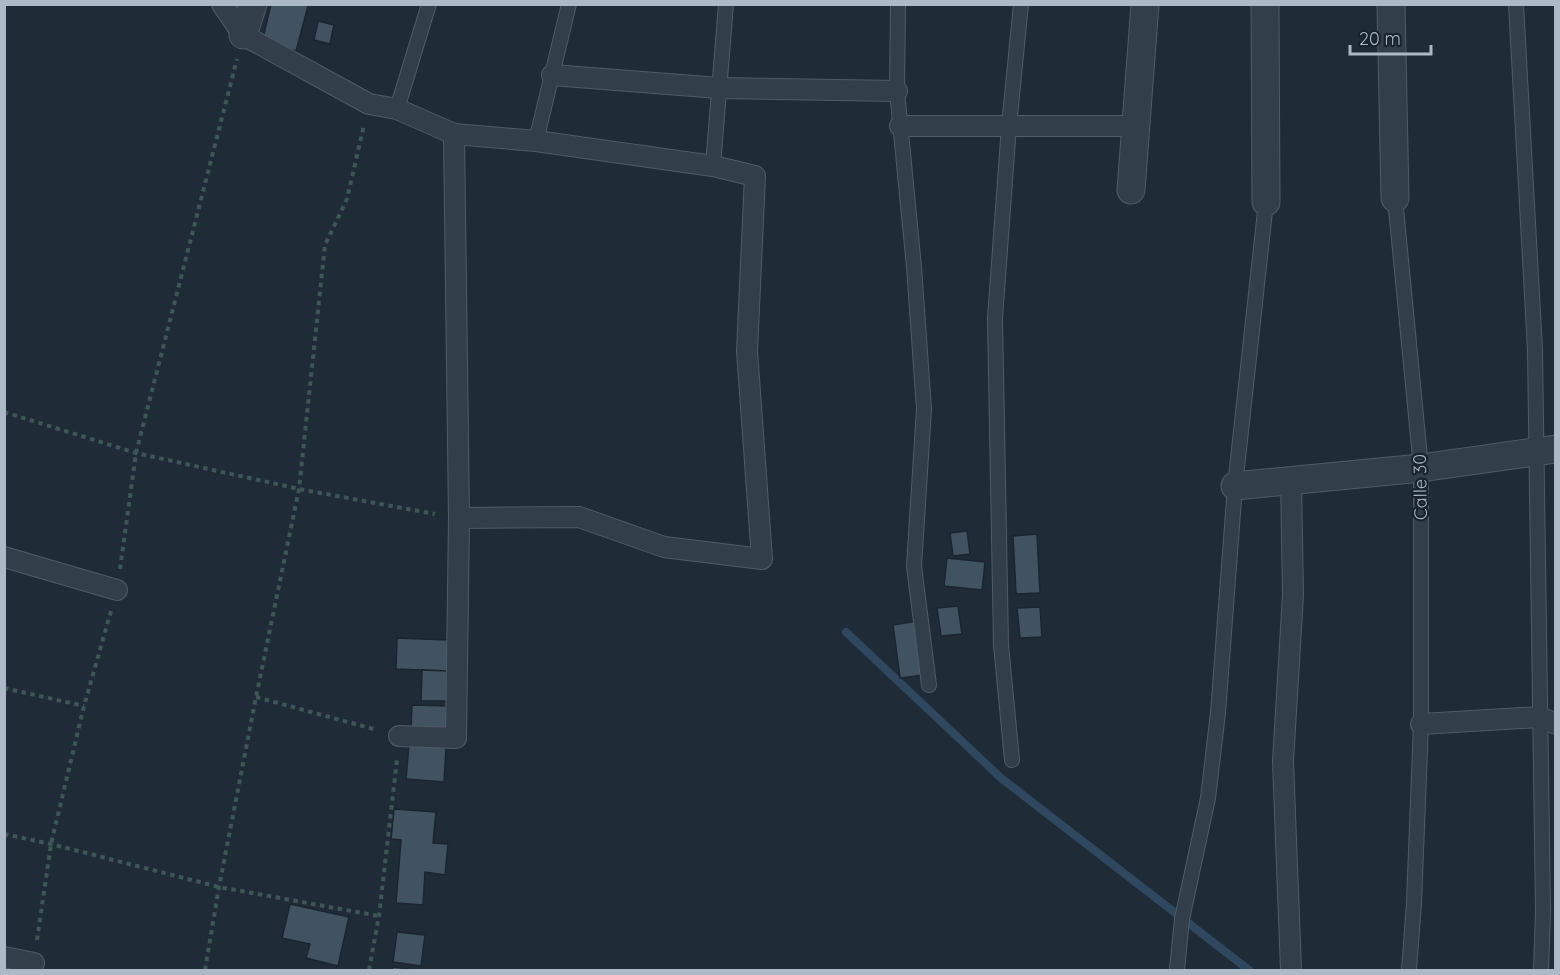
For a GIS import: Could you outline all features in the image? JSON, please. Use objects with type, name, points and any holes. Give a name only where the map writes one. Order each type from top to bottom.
[{"type":"street","points":[[222,4],[243,35],[369,104],[397,109],[454,134],[536,141],[713,166],[755,176],[747,351],[762,559],[664,546],[579,517],[459,518]]},
{"type":"street","points":[[243,35],[253,4]]},
{"type":"street","points":[[1131,190],[1144,4]]},
{"type":"street","points":[[1265,4],[1266,202]]},
{"type":"street","name":"Calle 30","points":[[1391,4],[1395,198]]},
{"type":"street","points":[[552,75],[719,88],[897,91]]},
{"type":"street","points":[[900,126],[1136,126]]},
{"type":"street","points":[[399,736],[456,738],[459,518],[454,134]]},
{"type":"street","points":[[1235,486],[1421,468],[1546,451]]},
{"type":"street","points":[[1291,480],[1293,595],[1283,761],[1291,970]]},
{"type":"street","points":[[4,557],[117,590]]},
{"type":"street","points":[[1421,724],[1548,721]]},
{"type":"street","points":[[4,957],[34,963]]},
{"type":"lane","points":[[397,109],[429,4]]},
{"type":"lane","points":[[536,141],[569,4]]},
{"type":"lane","points":[[713,166],[726,4]]},
{"type":"lane","points":[[898,4],[897,91],[914,267],[924,409],[914,566],[929,685]]},
{"type":"lane","points":[[1012,760],[1001,645],[995,318],[1009,126],[1021,4]]},
{"type":"lane","points":[[1516,4],[1535,350],[1546,451],[1548,721],[1541,970]]},
{"type":"lane","name":"Calle 30","points":[[1395,198],[1421,468],[1421,724],[1409,970]]},
{"type":"lane","points":[[1177,970],[1182,919],[1208,798],[1218,713],[1235,486],[1266,202]]},
{"type":"path","points":[[34,963],[51,844],[84,706],[117,590],[136,453],[243,35]]},
{"type":"path","points":[[205,970],[219,886],[299,489],[325,245],[347,199],[369,104]]},
{"type":"path","points":[[4,412],[136,453],[299,489],[459,518]]},
{"type":"path","points":[[4,688],[84,706]]},
{"type":"path","points":[[256,697],[399,736],[379,916],[369,970]]},
{"type":"path","points":[[4,834],[219,886],[379,916]]},
{"type":"building","points":[[271,4],[308,6],[296,51],[262,42]]},
{"type":"building","points":[[318,21],[334,25],[330,44],[314,40]]},
{"type":"building","points":[[967,531],[970,554],[953,556],[950,533]]},
{"type":"building","points":[[1037,534],[1040,593],[1016,594],[1013,536]]},
{"type":"building","points":[[947,558],[985,562],[982,590],[944,586]]},
{"type":"building","points":[[958,606],[962,634],[941,636],[937,608]]},
{"type":"building","points":[[1040,607],[1042,637],[1020,638],[1017,608]]},
{"type":"building","points":[[917,621],[924,675],[900,678],[893,625]]},
{"type":"building","points":[[397,638],[448,640],[447,671],[396,669]]},
{"type":"building","points":[[422,670],[447,671],[447,701],[421,701]]},
{"type":"building","points":[[412,705],[449,706],[449,730],[411,729]]},
{"type":"building","points":[[409,744],[446,748],[444,782],[406,779]]},
{"type":"building","points":[[394,809],[436,812],[433,843],[448,844],[445,875],[425,872],[423,905],[396,903],[401,840],[391,839]]},
{"type":"building","points":[[290,904],[349,917],[338,966],[306,958],[310,944],[282,938]]},
{"type":"building","points":[[397,932],[425,935],[421,966],[393,962]]},
{"type":"building","points":[[393,967],[416,970],[392,970]]},
{"type":"waterway","points":[[846,632],[1001,778],[1249,970]]}]
